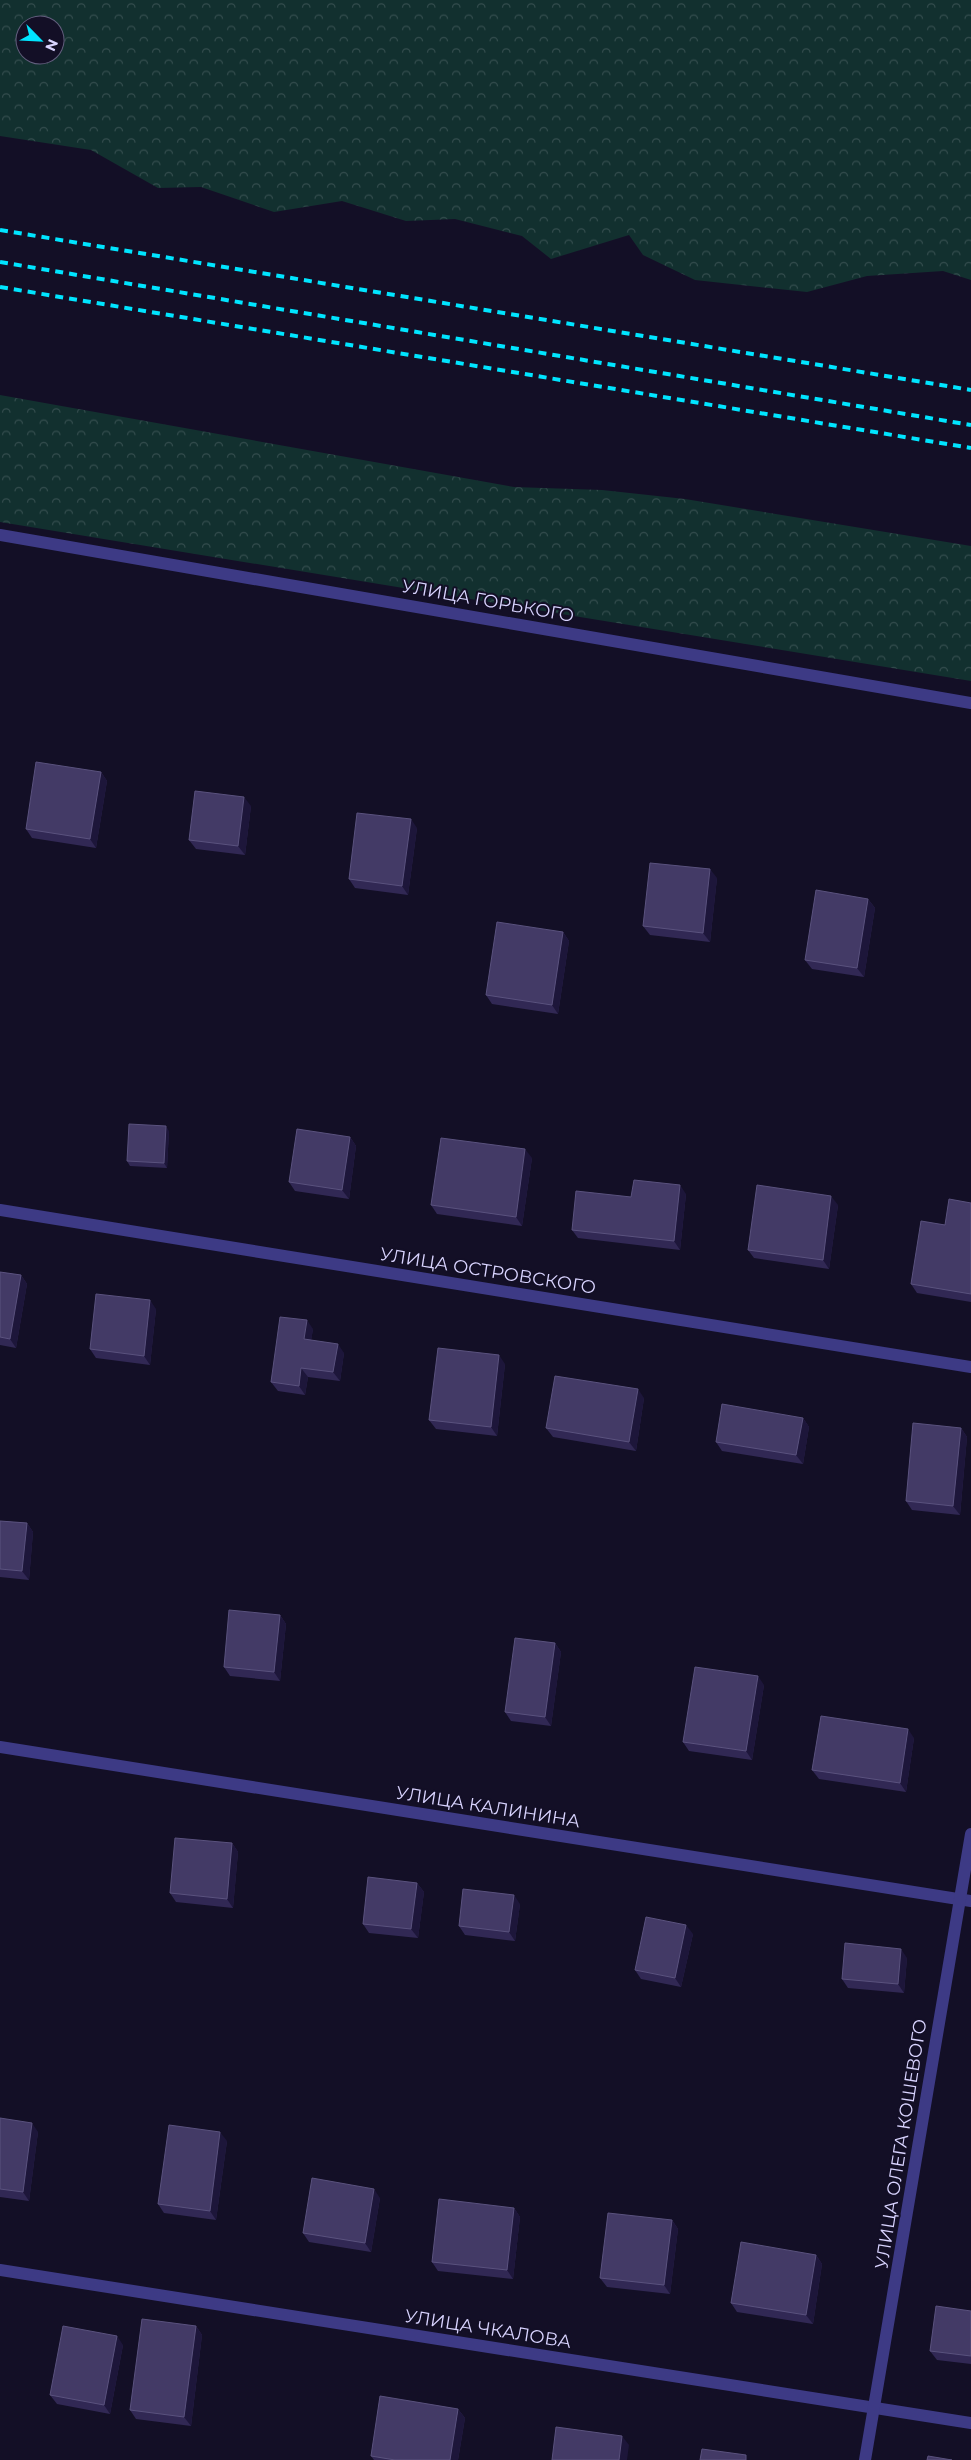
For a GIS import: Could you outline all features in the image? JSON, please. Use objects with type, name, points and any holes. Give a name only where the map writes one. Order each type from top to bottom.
[{"type":"street","name":"УЛИЦА ГОРЬКОГО","points":[[0,535],[971,703]]},
{"type":"street","name":"УЛИЦА ОСТРОВСКОГО","points":[[0,1210],[971,1367]]},
{"type":"street","name":"УЛИЦА КАЛИНИНА","points":[[0,1746],[965,1900]]},
{"type":"street","name":"УЛИЦА ОЛЕГА КОШЕВОГО","points":[[865,2460],[965,1900],[971,1834]]},
{"type":"street","name":"УЛИЦА ЧКАЛОВА","points":[[0,2270],[971,2423]]},
{"type":"green space","points":[[0,0],[971,0],[971,280],[943,271],[867,276],[807,292],[695,280],[643,255],[629,235],[551,259],[522,236],[455,219],[406,221],[342,201],[274,212],[201,187],[158,188],[91,150],[0,136]]},
{"type":"green space","points":[[0,395],[514,487],[602,490],[685,499],[971,546],[971,681],[0,522]]},
{"type":"building","points":[[36,762],[101,772],[90,839],[26,829]]},
{"type":"building","points":[[195,791],[244,797],[238,846],[189,840]]},
{"type":"building","points":[[357,813],[411,819],[402,886],[349,879]]},
{"type":"building","points":[[650,863],[710,869],[703,933],[643,926]]},
{"type":"building","points":[[816,890],[868,899],[857,968],[805,960]]},
{"type":"building","points":[[497,922],[563,932],[552,1005],[486,995]]},
{"type":"building","points":[[129,1124],[166,1126],[164,1163],[127,1161]]},
{"type":"building","points":[[297,1129],[350,1137],[342,1190],[289,1182]]},
{"type":"building","points":[[441,1138],[525,1149],[516,1217],[431,1205]]},
{"type":"building","points":[[634,1180],[680,1185],[674,1241],[572,1230],[576,1191],[631,1197]]},
{"type":"building","points":[[757,1185],[831,1196],[823,1260],[748,1250]]},
{"type":"building","points":[[949,1199],[971,1203],[971,1294],[911,1284],[921,1221],[945,1225]]},
{"type":"building","points":[[0,1272],[21,1275],[10,1339],[0,1337]]},
{"type":"building","points":[[96,1294],[150,1300],[144,1356],[90,1349]]},
{"type":"building","points":[[280,1317],[307,1320],[304,1339],[338,1344],[333,1372],[301,1368],[299,1386],[271,1382]]},
{"type":"building","points":[[438,1348],[499,1355],[491,1427],[429,1420]]},
{"type":"building","points":[[555,1376],[638,1389],[629,1442],[546,1428]]},
{"type":"building","points":[[722,1404],[803,1418],[796,1455],[716,1442]]},
{"type":"building","points":[[913,1423],[961,1428],[953,1506],[906,1501]]},
{"type":"building","points":[[0,1521],[27,1523],[22,1571],[0,1569]]},
{"type":"building","points":[[229,1610],[280,1615],[274,1672],[224,1667]]},
{"type":"building","points":[[515,1638],[555,1643],[545,1717],[505,1712]]},
{"type":"building","points":[[695,1667],[758,1676],[746,1751],[683,1742]]},
{"type":"building","points":[[821,1716],[908,1729],[900,1783],[812,1770]]},
{"type":"building","points":[[175,1838],[232,1843],[227,1899],[170,1893]]},
{"type":"building","points":[[368,1877],[417,1883],[411,1929],[363,1924]]},
{"type":"building","points":[[463,1889],[514,1895],[509,1932],[459,1926]]},
{"type":"building","points":[[646,1917],[686,1925],[675,1978],[635,1970]]},
{"type":"building","points":[[845,1943],[901,1949],[898,1984],[842,1979]]},
{"type":"building","points":[[0,2118],[32,2123],[23,2192],[0,2189]]},
{"type":"building","points":[[169,2125],[220,2132],[210,2211],[158,2204]]},
{"type":"building","points":[[312,2178],[374,2189],[365,2243],[303,2233]]},
{"type":"building","points":[[439,2199],[514,2208],[507,2270],[432,2262]]},
{"type":"building","points":[[608,2213],[672,2220],[664,2285],[600,2278]]},
{"type":"building","points":[[741,2242],[816,2255],[806,2315],[731,2303]]},
{"type":"building","points":[[936,2306],[971,2311],[971,2356],[930,2351]]},
{"type":"building","points":[[142,2319],[196,2326],[184,2417],[130,2410]]},
{"type":"building","points":[[63,2326],[117,2336],[104,2405],[50,2395]]},
{"type":"building","points":[[380,2396],[458,2409],[450,2460],[395,2460],[371,2456]]},
{"type":"building","points":[[556,2427],[622,2436],[619,2460],[552,2460]]},
{"type":"building","points":[[702,2449],[746,2455],[746,2460],[700,2460]]},
{"type":"building","points":[[928,2456],[952,2460],[927,2460]]},
{"type":"railway","points":[[0,230],[971,390]]},
{"type":"railway","points":[[0,262],[971,425]]},
{"type":"railway","points":[[0,287],[971,448]]}]
